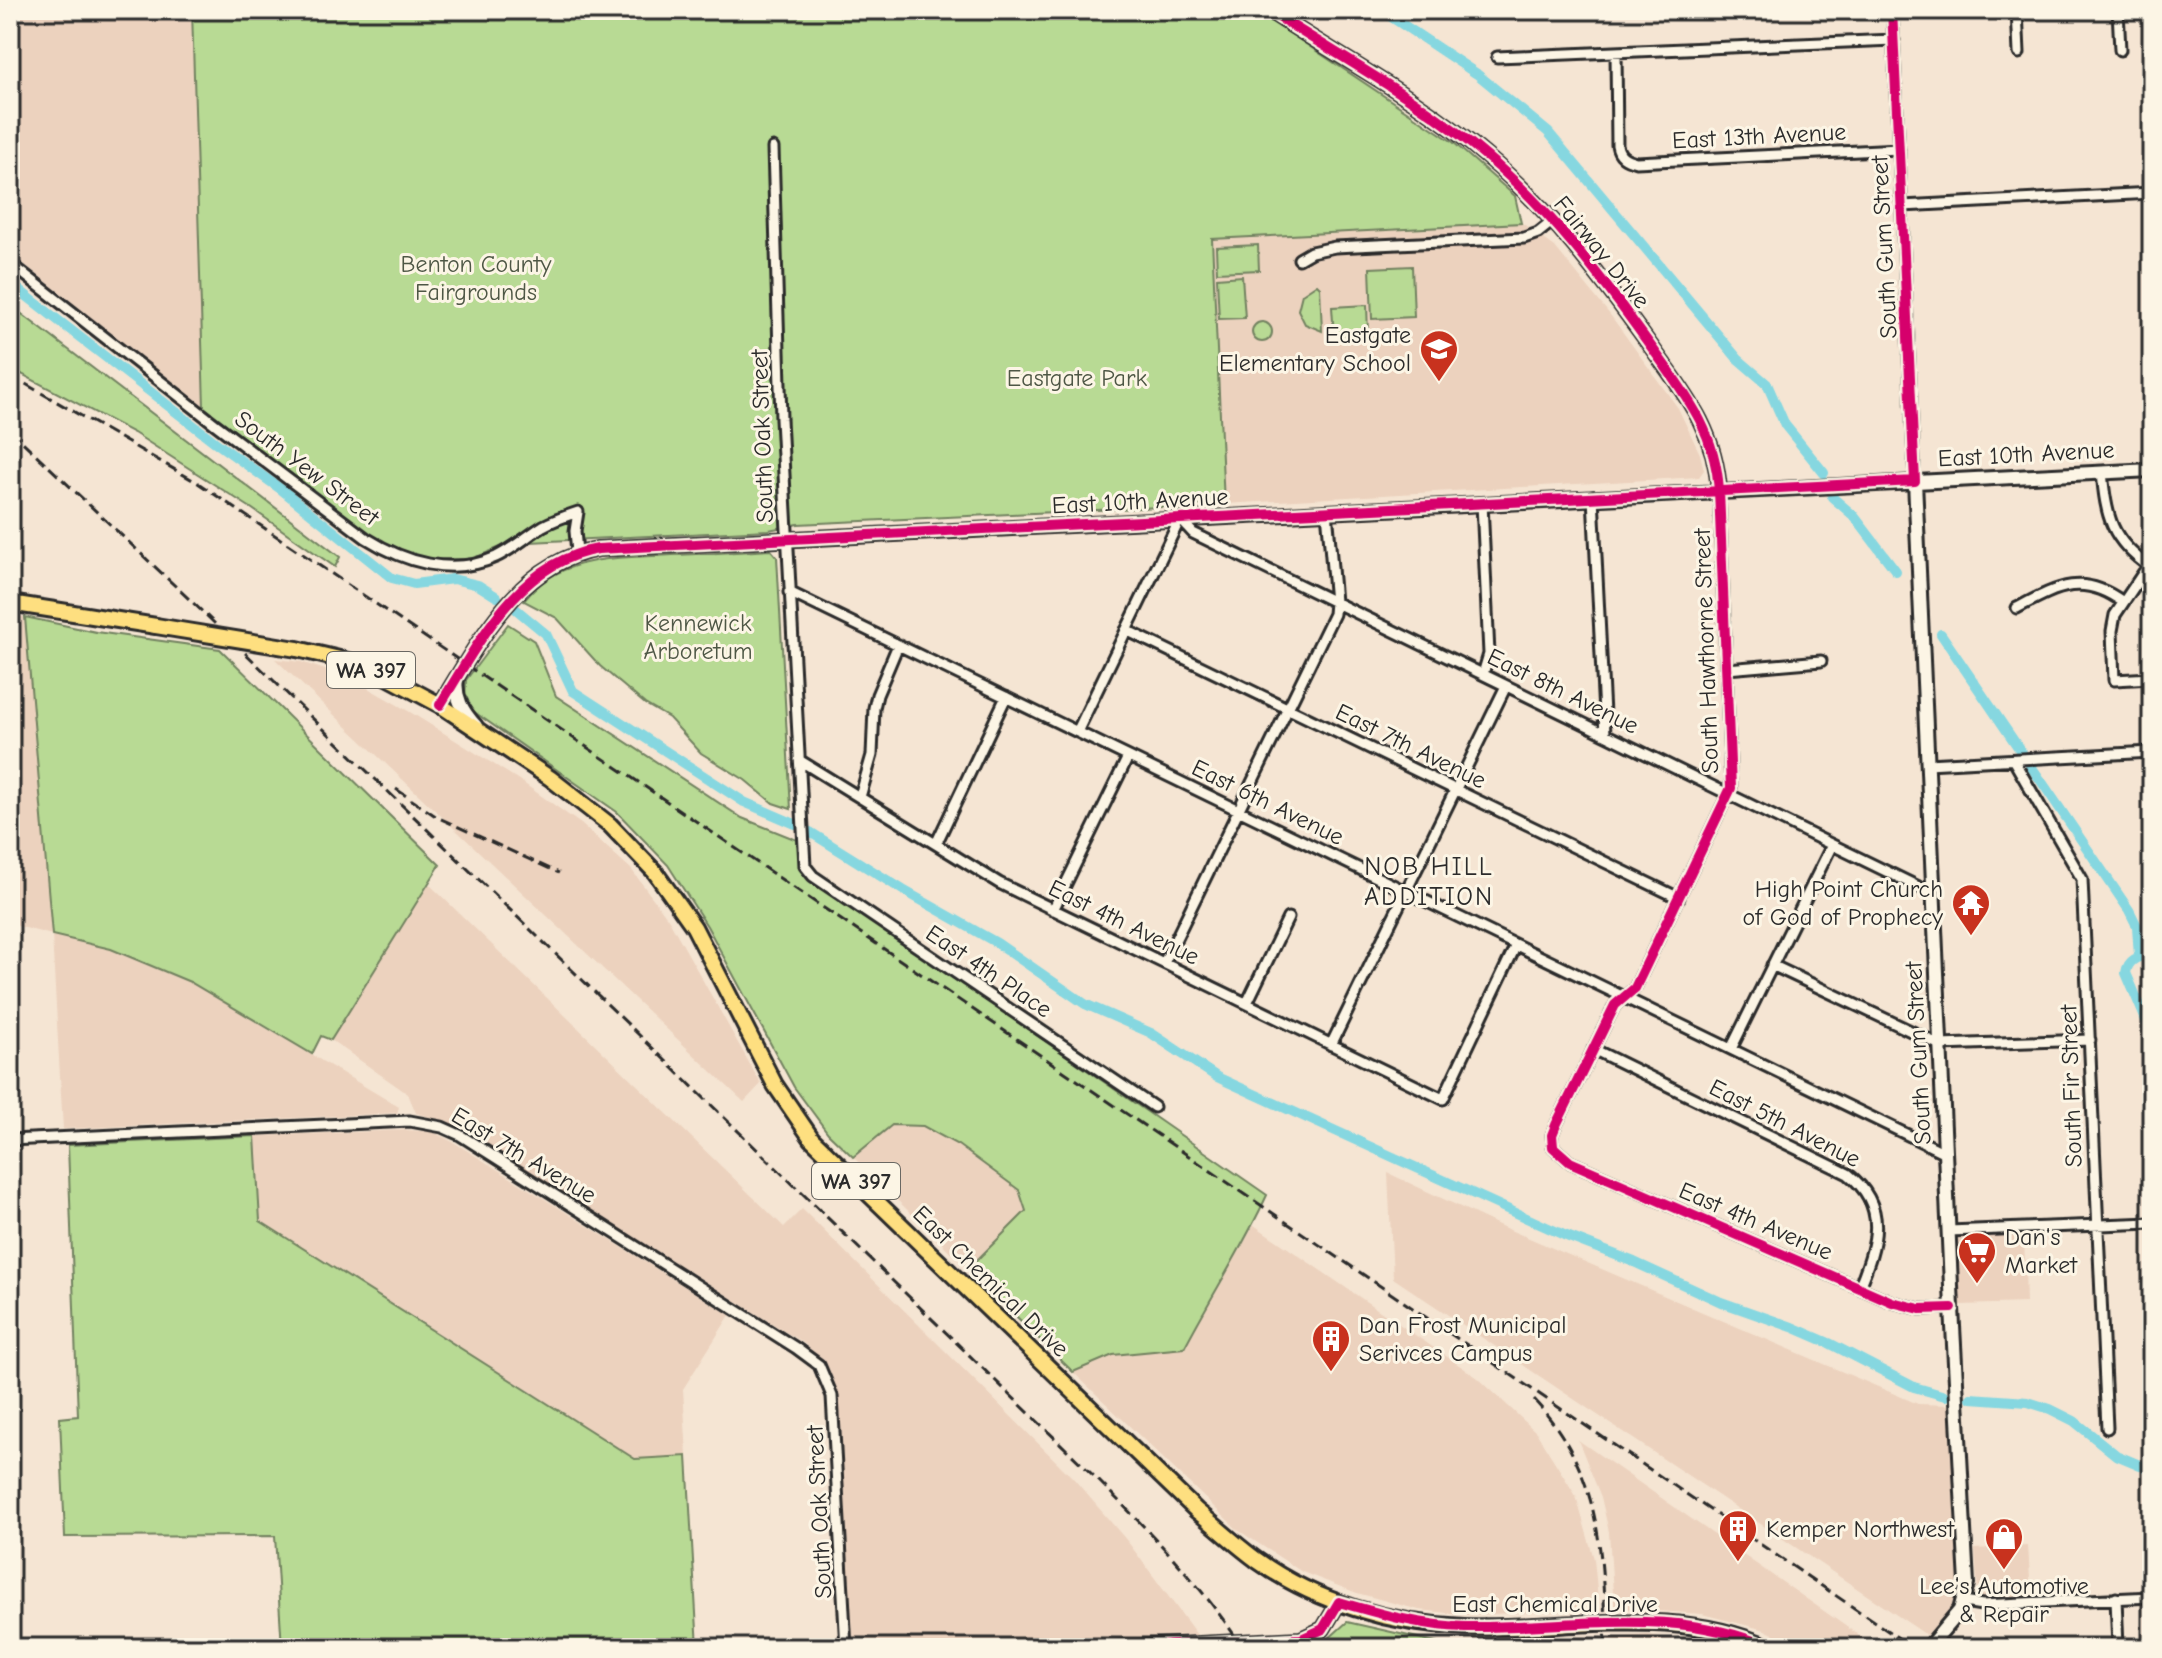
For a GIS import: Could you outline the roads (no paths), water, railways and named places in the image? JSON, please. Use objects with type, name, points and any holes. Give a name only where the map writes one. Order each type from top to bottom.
[{"type":"main road","name":"East Chemical Drive","points":[[10,603],[297,649],[352,662],[440,705],[550,778],[610,825],[655,872],[694,927],[775,1085],[812,1139],[1197,1511],[1259,1562],[1293,1582],[1339,1602],[1393,1618],[1462,1627],[1643,1620],[1695,1626],[1770,1648]]},
{"type":"street","name":"Fairway Drive","points":[[1268,10],[1411,100],[1462,136],[1510,177],[1553,221],[1605,285],[1696,410],[1714,451],[1719,490]]},
{"type":"street","name":"South Gum Street","points":[[1892,10],[1967,1580],[1964,1602]]},
{"type":"street","points":[[2017,10],[2019,53]]},
{"type":"street","points":[[2118,10],[2120,50]]},
{"type":"street","points":[[1497,57],[1894,40]]},
{"type":"street","name":"East 13th Avenue","points":[[1616,52],[1617,145],[1621,156],[1636,162],[1899,149]]},
{"type":"street","name":"South Oak Street","points":[[773,148],[786,540],[805,866]]},
{"type":"street","points":[[1902,206],[2152,193]]},
{"type":"street","points":[[1299,259],[1311,252],[1335,247],[1524,238],[1553,221]]},
{"type":"street","name":"South Yew Street","points":[[10,263],[215,424],[389,552],[432,565],[479,562],[495,557],[545,525],[578,512],[575,531],[577,552]]},
{"type":"street","name":"East 10th Avenue","points":[[440,705],[518,592],[533,578],[577,552],[598,549],[2152,470]]},
{"type":"street","points":[[2102,472],[2105,506],[2111,525],[2123,544],[2151,565],[2123,602],[2113,623],[2114,680],[2152,678]]},
{"type":"street","name":"South Hawthorne Street","points":[[1553,1147],[1552,1135],[1556,1125],[1593,1049],[1615,1005],[1635,988],[1729,794],[1732,781],[1719,490]]},
{"type":"street","points":[[1593,497],[1605,734]]},
{"type":"street","points":[[1482,503],[1489,654],[1483,674]]},
{"type":"street","points":[[1164,963],[1334,614],[1327,511]]},
{"type":"street","points":[[1077,732],[1180,519]]},
{"type":"street","name":"East 8th Avenue","points":[[1180,519],[1193,533],[1933,894]]},
{"type":"street","points":[[2017,608],[2055,588],[2070,585],[2101,588],[2123,602]]},
{"type":"street","name":"East 6th Avenue","points":[[789,592],[1945,1153]]},
{"type":"street","name":"East 7th Avenue","points":[[1126,630],[1679,898]]},
{"type":"street","points":[[860,797],[872,755],[877,695],[898,645]]},
{"type":"street","points":[[1727,669],[1821,661]]},
{"type":"street","points":[[458,676],[456,687],[459,700],[467,716],[481,731]]},
{"type":"street","points":[[1331,1045],[1506,686]]},
{"type":"street","points":[[936,844],[1006,697]]},
{"type":"street","points":[[1927,764],[2152,752]]},
{"type":"street","points":[[1053,910],[1128,757]]},
{"type":"street","name":"East 4th Avenue","points":[[799,760],[999,883],[1443,1099],[1516,945]]},
{"type":"street","name":"South Fir Street","points":[[2023,761],[2082,879],[2107,1428]]},
{"type":"street","points":[[1731,1049],[1832,845]]},
{"type":"street","name":"East 4th Place","points":[[805,866],[813,876],[1154,1107]]},
{"type":"street","points":[[1247,1003],[1288,918]]},
{"type":"street","points":[[1772,965],[1940,1045],[2090,1040]]},
{"type":"street","name":"East 5th Avenue","points":[[1593,1049],[1848,1174],[1858,1182],[1871,1199],[1875,1230],[1873,1254],[1859,1287]]},
{"type":"street","name":"East 7th Avenue","points":[[10,1140],[410,1121],[442,1127],[796,1348],[819,1365],[825,1375]]},
{"type":"street","name":"East 4th Avenue","points":[[1553,1147],[1570,1162],[1905,1307],[1952,1308]]},
{"type":"street","points":[[1949,1231],[2152,1223]]},
{"type":"street","name":"South Oak Street","points":[[825,1375],[832,1396],[846,1648]]},
{"type":"street","points":[[1928,1648],[1958,1614],[1964,1602],[1982,1605],[2152,1597]]},
{"type":"street","points":[[2116,1598],[2118,1648]]},
{"type":"street","points":[[1118,1648],[1301,1639],[1323,1629],[1339,1602]]},
{"type":"waterway","points":[[1381,10],[1477,74],[1548,132],[1738,359],[1767,384],[1785,425],[1824,473]]},
{"type":"waterway","points":[[10,283],[282,490],[392,578],[414,584],[453,579],[478,585],[497,597]]},
{"type":"waterway","points":[[1832,497],[1854,516],[1896,571]]},
{"type":"waterway","points":[[517,610],[546,634],[573,691],[744,802],[795,824]]},
{"type":"waterway","points":[[1941,634],[2129,910],[2137,926],[2139,957]]},
{"type":"waterway","points":[[810,832],[903,890],[997,943],[1085,1004],[1151,1033],[1217,1077],[1564,1235],[1634,1262],[1721,1302],[1792,1327],[1914,1387],[1945,1396]]},
{"type":"waterway","points":[[2151,954],[2131,962],[2126,973],[2152,1034]]},
{"type":"waterway","points":[[1971,1398],[2028,1402],[2050,1409],[2074,1421],[2116,1455],[2152,1470]]},
{"type":"railway","points":[[10,375],[198,483],[1913,1648]]},
{"type":"railway","points":[[10,430],[207,616],[1098,1480],[1193,1581],[1243,1648]]},
{"type":"railway","points":[[396,789],[437,817],[559,873]]},
{"type":"railway","points":[[1534,1400],[1557,1428],[1586,1486],[1600,1548],[1606,1648]]},
{"type":"place","name":"Eastgate Elementary School","points":[[1439,383]]},
{"type":"place","name":"High Point Church of God of Prophecy","points":[[1971,937]]},
{"type":"place","name":"Dan's Market","points":[[1977,1285]]},
{"type":"place","name":"Dan Frost Municipal Serivces Campus","points":[[1331,1373]]},
{"type":"place","name":"Kemper Northwest","points":[[1738,1563]]},
{"type":"place","name":"Lee's Automotive & Repair","points":[[2004,1571]]},
{"type":"district","name":"NOB HILL ADDITION","points":[[1429,881]]},
{"type":"park label","name":"Benton County Fairgrounds","points":[[476,278]]},
{"type":"park label","name":"Eastgate Park","points":[[1077,378]]},
{"type":"park label","name":"Kennewick Arboretum","points":[[698,637]]}]
